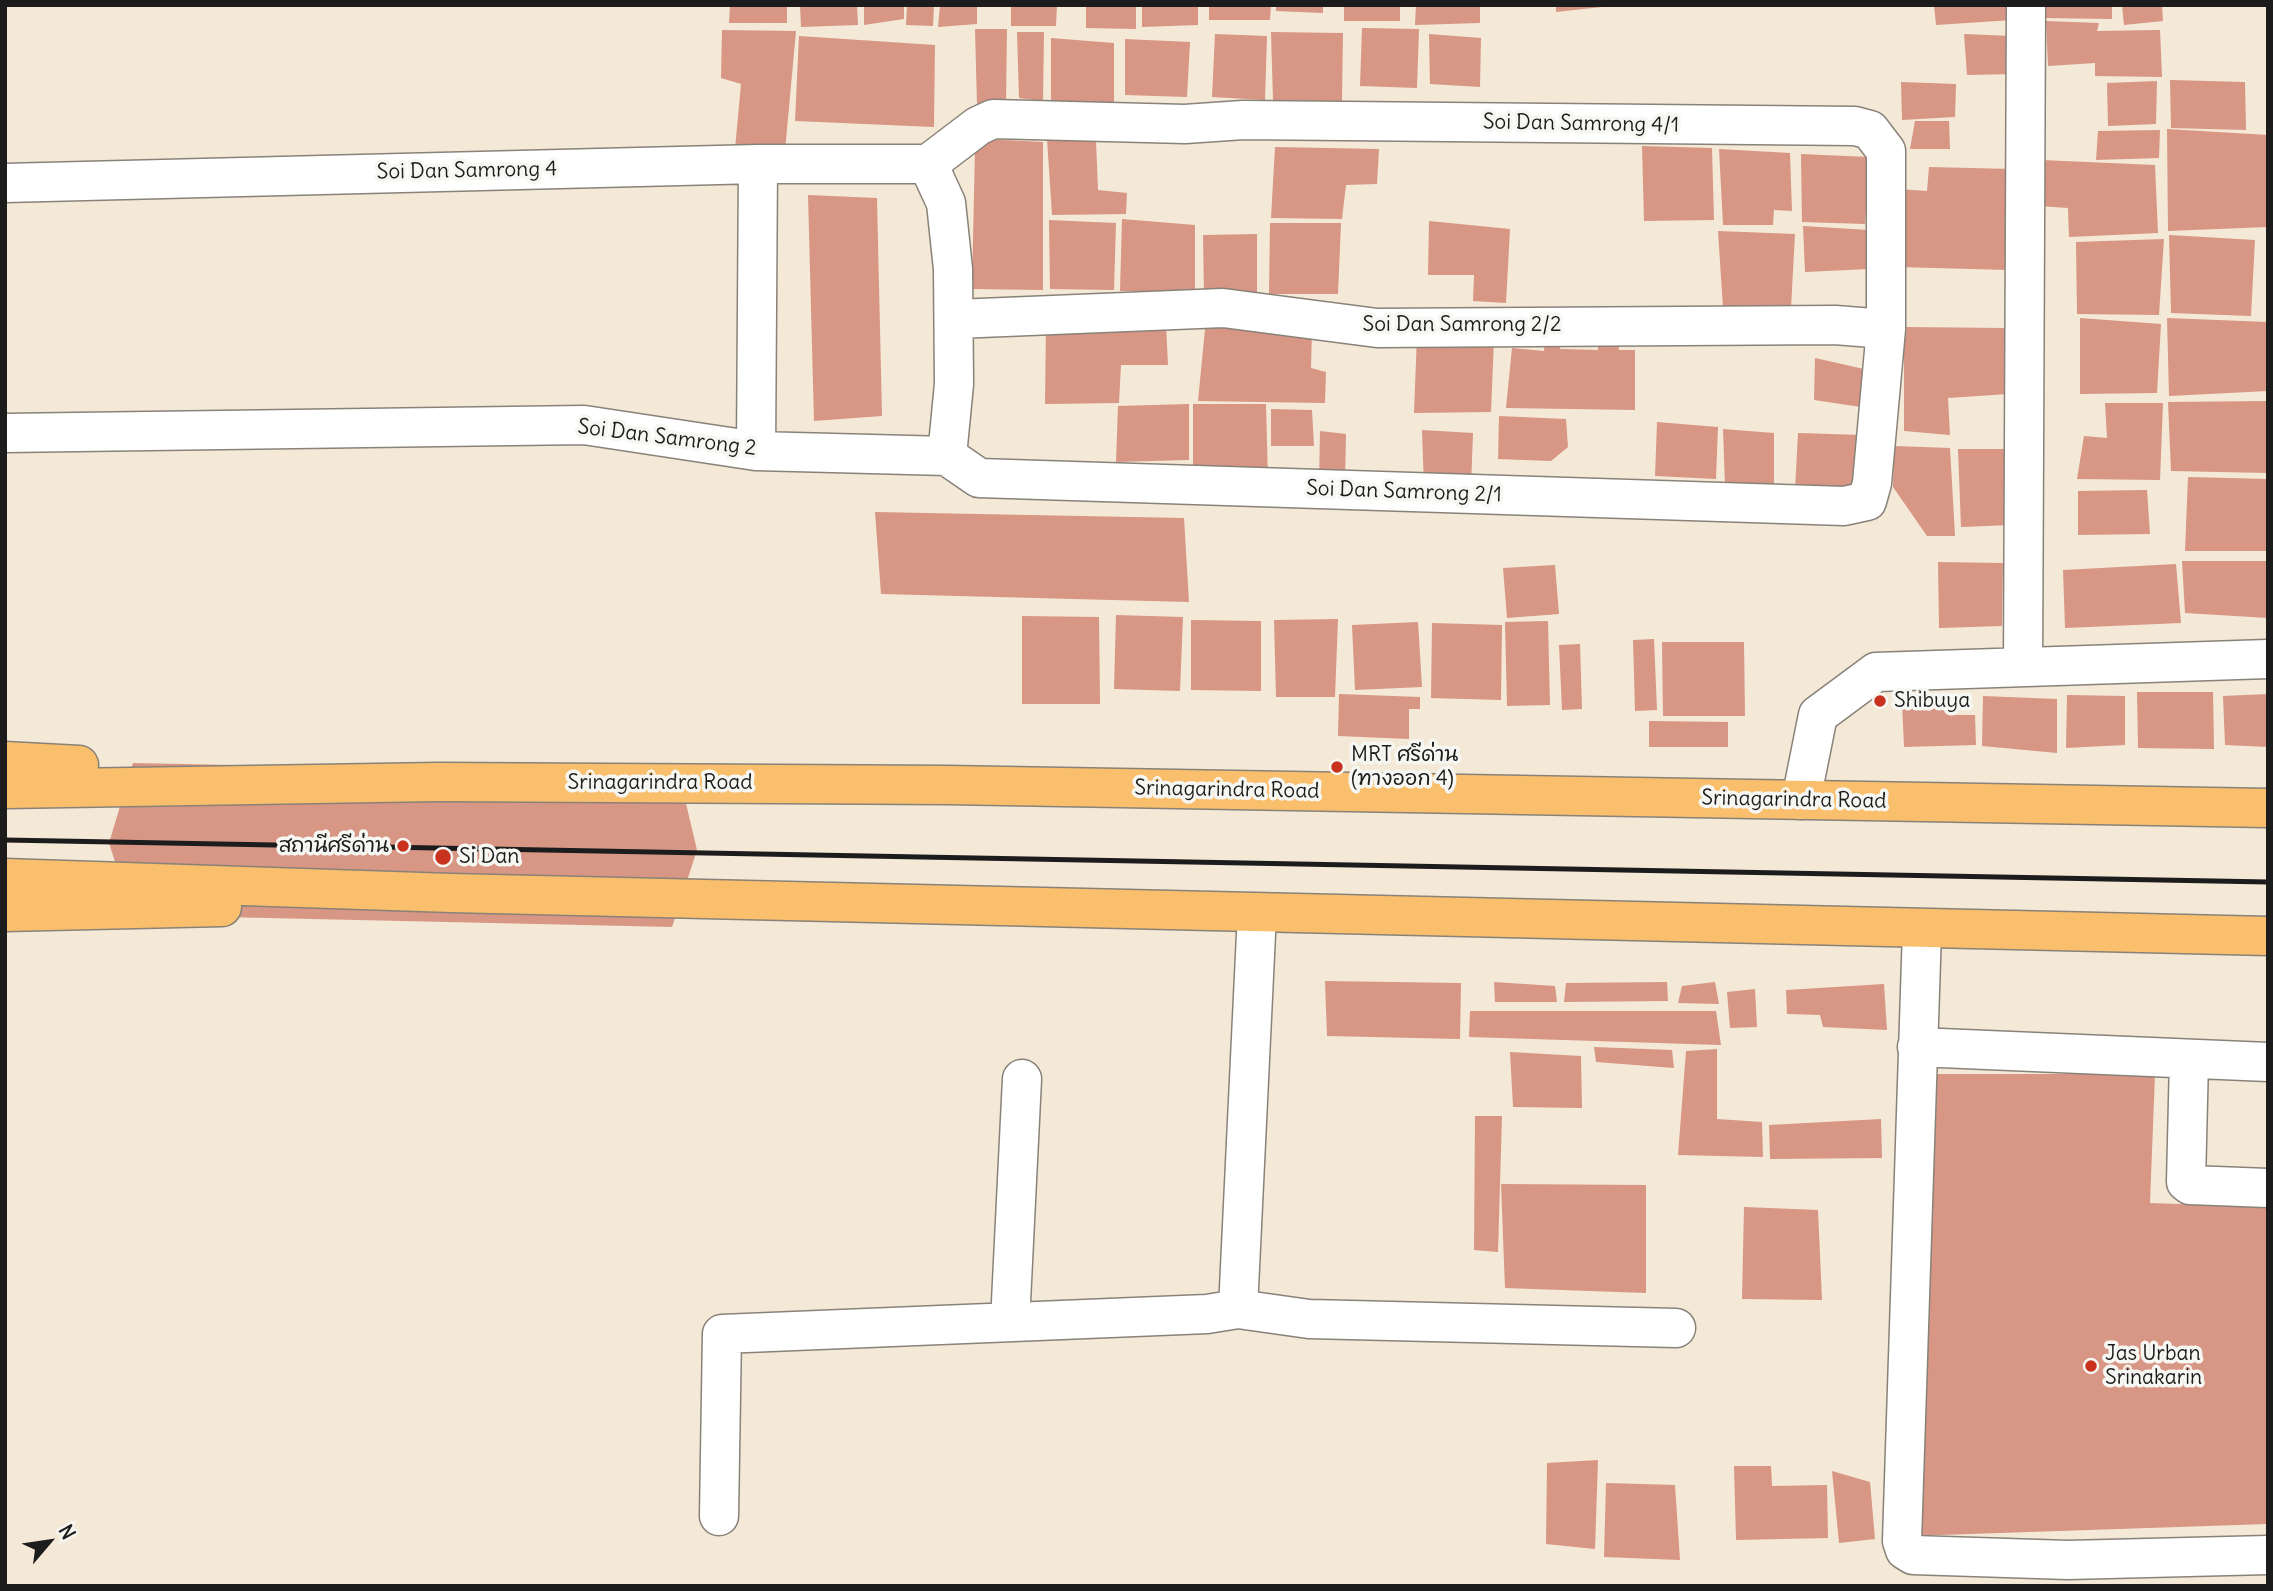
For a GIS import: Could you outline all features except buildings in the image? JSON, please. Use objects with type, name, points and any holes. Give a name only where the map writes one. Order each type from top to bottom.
[{"type":"main road","name":"Srinagarindra Road","points":[[5,761],[438,782]]},
{"type":"main road","name":"Srinagarindra Road","points":[[5,789],[438,782],[947,785],[2268,808]]},
{"type":"main road","points":[[5,878],[451,893],[1922,930],[2268,936]]},
{"type":"main road","points":[[5,912],[168,911],[451,893]]},
{"type":"street","points":[[2023,667],[2026,5]]},
{"type":"street","name":"Soi Dan Samrong 4/1","points":[[928,164],[978,126],[993,119],[1185,124],[1243,120],[1855,127],[1871,130],[1886,151],[1886,330],[1872,483],[1867,501]]},
{"type":"street","points":[[757,451],[758,164]]},
{"type":"street","name":"Soi Dan Samrong 4","points":[[5,183],[758,164],[928,164]]},
{"type":"street","points":[[928,164],[946,203],[956,319],[954,384],[947,456]]},
{"type":"street","name":"Soi Dan Samrong 2/2","points":[[956,319],[1223,308],[1377,328],[1835,325],[1886,330]]},
{"type":"street","name":"Soi Dan Samrong 2","points":[[5,433],[584,425],[757,451],[947,456]]},
{"type":"street","name":"Soi Dan Samrong 2/1","points":[[947,456],[979,478],[1844,506],[1867,501]]},
{"type":"street","points":[[1801,800],[1818,715],[1876,672],[2268,659]]},
{"type":"street","points":[[1238,1308],[1258,913]]},
{"type":"street","points":[[1922,930],[1937,1057],[1902,1541],[1905,1550],[1913,1555],[2255,1565]]},
{"type":"street","points":[[1937,1057],[2268,1062]]},
{"type":"street","points":[[2189,1060],[2186,1182],[2190,1185],[2268,1188]]},
{"type":"street","points":[[1010,1322],[1022,1079]]},
{"type":"street","points":[[719,1516],[722,1334],[1206,1314],[1238,1308],[1309,1319],[1676,1328]]},
{"type":"railway","points":[[5,840],[2268,882]]},
{"type":"place","name":"Shibuya","points":[[1880,701]]},
{"type":"place","name":"MRT ศรีด่าน (ทางออก 4)","points":[[1337,767]]},
{"type":"place","name":"สถานีศรีด่าน","points":[[403,846]]},
{"type":"place","name":"Si Dan","points":[[443,857]]},
{"type":"place","name":"Jas Urban Srinakarin","points":[[2091,1366]]}]
